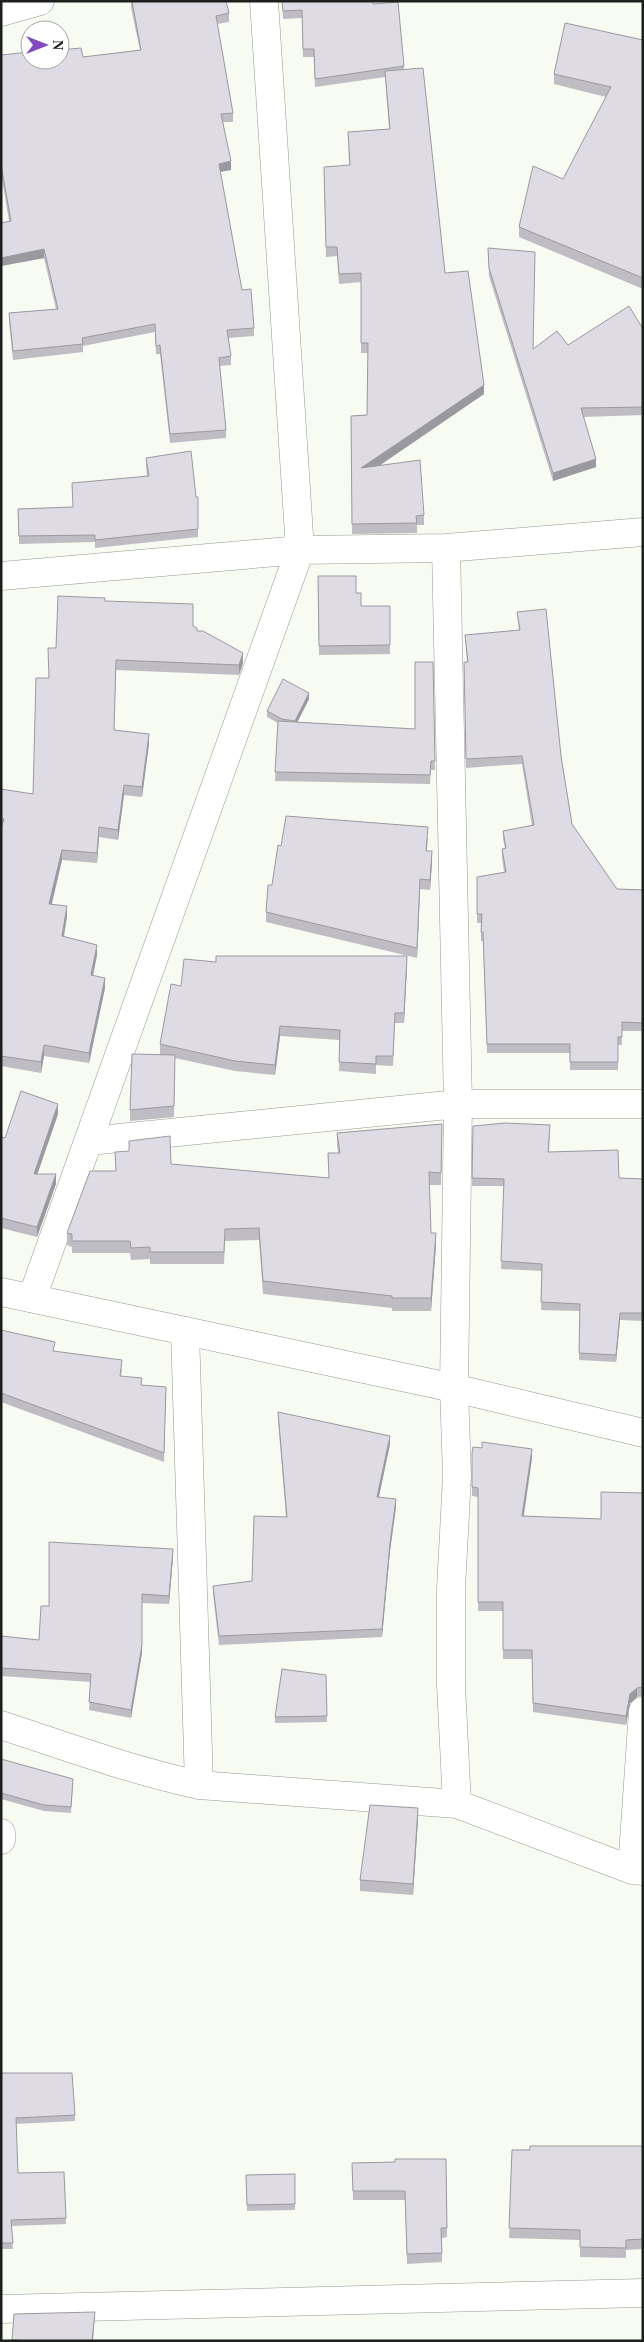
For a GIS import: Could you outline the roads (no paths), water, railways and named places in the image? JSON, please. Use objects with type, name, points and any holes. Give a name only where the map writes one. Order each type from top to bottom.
[{"type":"street","points":[[1,12],[40,1]]},
{"type":"street","points":[[32,1298],[300,550],[264,1]]},
{"type":"street","points":[[1,576],[300,550],[446,548],[643,532]]},
{"type":"street","points":[[446,548],[458,1104],[454,1388],[457,1476],[450,1588],[450,1684],[457,1804]]},
{"type":"street","points":[[89,1141],[458,1104],[643,1104]]},
{"type":"street","points":[[1,1292],[454,1388],[643,1433]]},
{"type":"street","points":[[185,1330],[199,1785]]},
{"type":"street","points":[[1,1725],[88,1755],[199,1785],[457,1804],[638,1870],[643,1711]]},
{"type":"street","points":[[1,1833],[1,1840]]},
{"type":"street","points":[[1,2308],[643,2293]]}]
